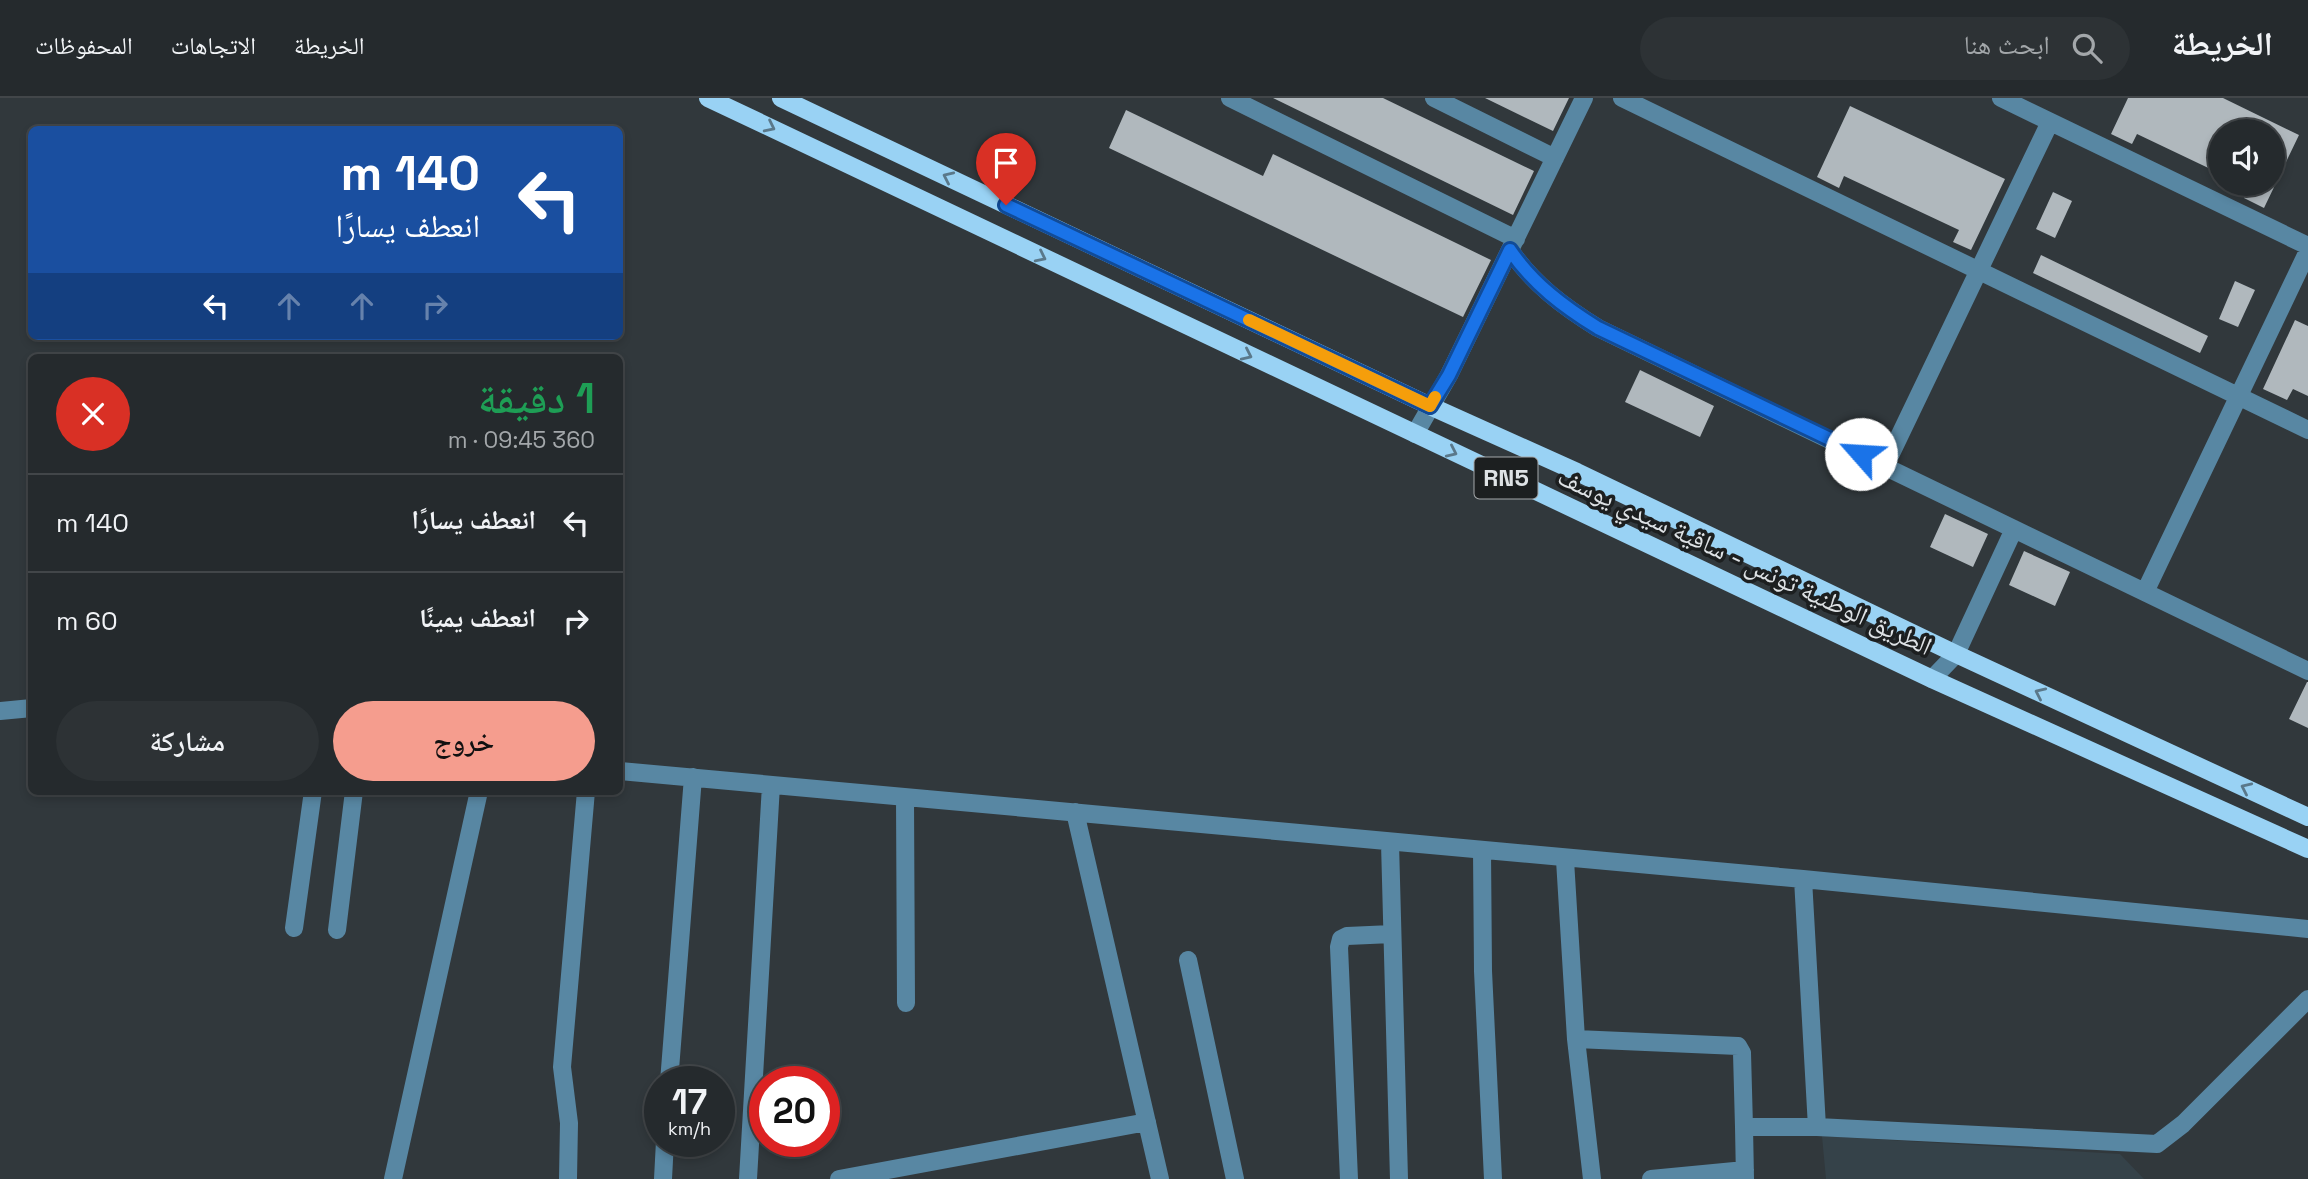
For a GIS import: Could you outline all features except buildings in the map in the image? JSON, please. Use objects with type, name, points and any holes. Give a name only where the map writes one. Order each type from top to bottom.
[{"type":"main road","name":"الطريق الوطنية تونس - ساقية سيدي يوسف","points":[[708,98],[1933,679],[2308,849]]},
{"type":"main road","name":"الطريق الوطنية تونس - ساقية سيدي يوسف","points":[[781,98],[1430,406],[1577,472],[1956,654],[2308,817]]},
{"type":"street","points":[[1230,98],[1513,244],[1521,267],[1565,308],[1598,328],[2308,671]]},
{"type":"street","points":[[1434,98],[1555,158]]},
{"type":"street","points":[[1415,434],[1449,375],[1584,98]]},
{"type":"street","points":[[1622,98],[2308,429]]},
{"type":"street","points":[[2001,98],[2308,249],[2145,592]]},
{"type":"street","points":[[1885,466],[2050,122]]},
{"type":"street","points":[[1933,679],[1956,654],[2014,529]]},
{"type":"street","points":[[0,711],[28,708]]},
{"type":"street","points":[[623,771],[905,799],[1075,811],[1564,860],[1803,879],[2308,929]]},
{"type":"street","points":[[670,1066],[694,777]]},
{"type":"street","points":[[748,1179],[771,785]]},
{"type":"street","points":[[294,928],[312,795]]},
{"type":"street","points":[[337,930],[354,795]]},
{"type":"street","points":[[393,1179],[478,795]]},
{"type":"street","points":[[568,1179],[569,1123],[562,1067],[586,795]]},
{"type":"street","points":[[905,799],[906,1003]]},
{"type":"street","points":[[1075,811],[1160,1179]]},
{"type":"street","points":[[1390,843],[1399,1179]]},
{"type":"street","points":[[1482,851],[1483,971],[1493,1179]]},
{"type":"street","points":[[1564,860],[1576,1039],[1591,1179]]},
{"type":"street","points":[[1803,879],[1817,1127]]},
{"type":"street","points":[[1349,1179],[1341,939],[1347,936],[1392,934]]},
{"type":"street","points":[[1188,960],[1235,1179]]},
{"type":"street","points":[[1744,1127],[1817,1127],[2157,1143],[2183,1124],[2308,999]]},
{"type":"street","points":[[1576,1039],[1738,1046],[1742,1053],[1745,1174],[1651,1179]]},
{"type":"street","points":[[839,1179],[1147,1122]]},
{"type":"street","points":[[663,1179],[664,1157]]},
{"type":"shaded area","points":[[1822,1136],[2120,1154],[2144,1179],[1826,1179]]},
{"type":"slow traffic","points":[[1249,320],[1430,406],[1435,397]]},
{"type":"route","points":[[1006,205],[1430,406],[1449,375],[1510,250],[1521,267],[1565,308],[1598,328],[1861,454]]}]
